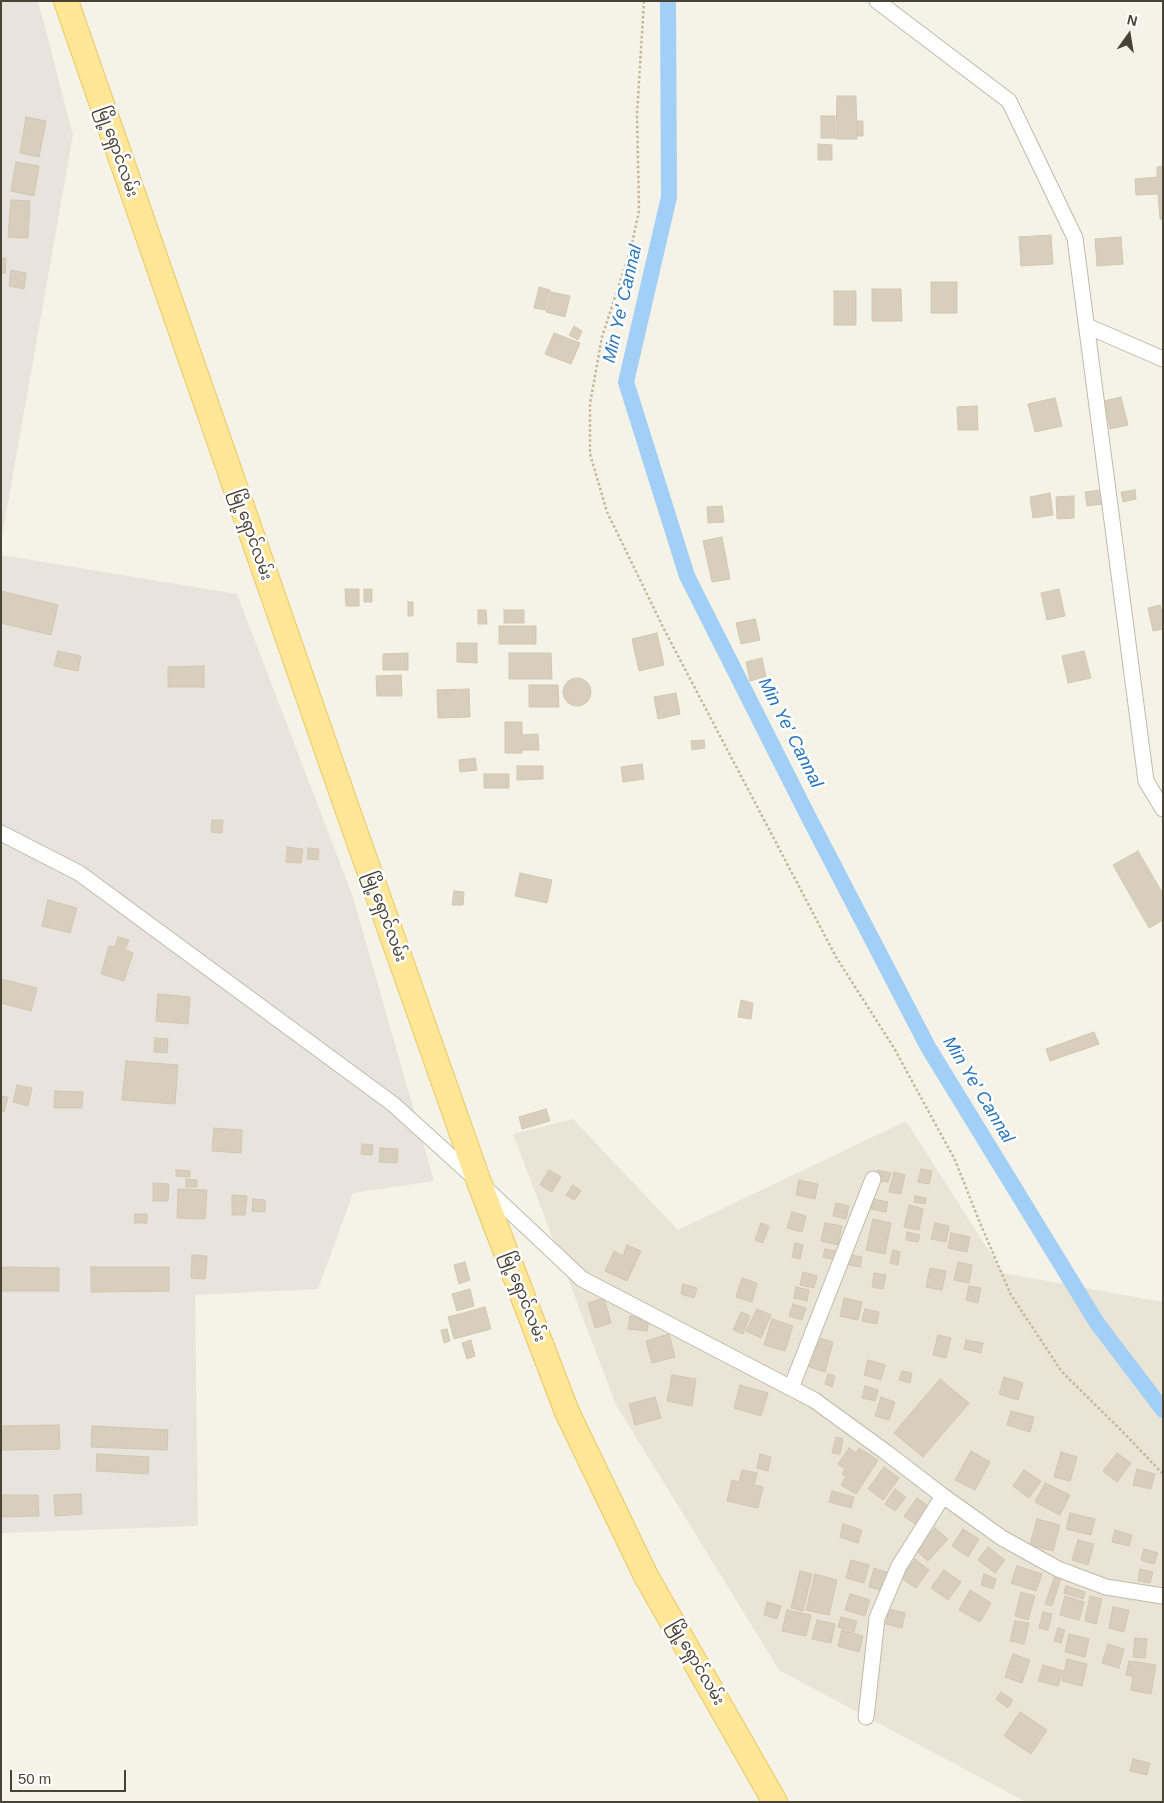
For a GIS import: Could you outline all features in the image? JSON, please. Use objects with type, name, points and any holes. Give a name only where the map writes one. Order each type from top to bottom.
[{"type":"main road","name":"မြို့ရှောင်လမ်း","points":[[66,1],[479,1182],[567,1412],[646,1576],[775,1802]]},
{"type":"street","points":[[877,1],[1009,102],[1075,238],[1146,781],[1163,810]]},
{"type":"street","points":[[1087,326],[1163,359]]},
{"type":"street","points":[[1,833],[79,873],[393,1104],[582,1279],[814,1400],[1002,1538],[1058,1569],[1106,1587],[1163,1596]]},
{"type":"street","points":[[791,1388],[873,1179]]},
{"type":"street","points":[[866,1717],[877,1618],[899,1566],[943,1496]]},
{"type":"path","points":[[644,1],[636,114],[639,211],[631,248],[602,337],[590,404],[590,454],[607,512],[665,631],[828,940],[894,1048],[955,1160],[1011,1295],[1062,1372],[1122,1430],[1163,1474]]},
{"type":"shaded area","points":[[1,1],[38,1],[73,135],[1,542]]},
{"type":"shaded area","points":[[1,555],[237,594],[353,897],[434,1181],[353,1193],[318,1289],[195,1295],[198,1526],[1,1533]]},
{"type":"shaded area","points":[[573,1119],[678,1230],[906,1121],[1003,1273],[1163,1302],[1163,1802],[1026,1802],[779,1670],[616,1405],[513,1134]]},
{"type":"building","points":[[837,96],[856,96],[857,139],[836,139]]},
{"type":"building","points":[[821,116],[835,116],[835,138],[821,138]]},
{"type":"building","points":[[26,117],[46,121],[39,157],[20,153]]},
{"type":"building","points":[[857,121],[863,121],[863,136],[857,136]]},
{"type":"building","points":[[818,144],[832,145],[832,160],[818,160]]},
{"type":"building","points":[[16,162],[39,166],[34,196],[11,191]]},
{"type":"building","points":[[1163,166],[1163,219],[1160,219],[1158,194],[1136,195],[1135,179],[1157,177],[1157,167]]},
{"type":"building","points":[[11,200],[30,201],[28,238],[8,237]]},
{"type":"building","points":[[1051,235],[1053,264],[1021,266],[1019,237]]},
{"type":"building","points":[[1121,237],[1123,264],[1097,266],[1095,239]]},
{"type":"building","points":[[1,258],[6,258],[5,273],[1,273]]},
{"type":"building","points":[[11,270],[26,273],[24,289],[9,286]]},
{"type":"building","points":[[931,282],[957,282],[957,313],[931,313]]},
{"type":"building","points":[[539,287],[550,290],[545,310],[534,308]]},
{"type":"building","points":[[872,289],[901,289],[902,321],[872,321]]},
{"type":"building","points":[[834,291],[856,291],[856,325],[834,325]]},
{"type":"building","points":[[551,292],[570,296],[565,317],[546,312]]},
{"type":"building","points":[[574,326],[582,331],[578,340],[569,335]]},
{"type":"building","points":[[554,333],[580,343],[571,364],[545,354]]},
{"type":"building","points":[[1121,397],[1128,425],[1110,429],[1104,401]]},
{"type":"building","points":[[1055,398],[1062,426],[1035,432],[1028,404]]},
{"type":"building","points":[[977,406],[978,430],[958,430],[957,407]]},
{"type":"building","points":[[1101,490],[1103,504],[1087,506],[1085,492]]},
{"type":"building","points":[[1135,490],[1136,499],[1123,502],[1121,492]]},
{"type":"building","points":[[1050,493],[1053,515],[1033,518],[1030,497]]},
{"type":"building","points":[[1074,496],[1074,518],[1057,519],[1056,497]]},
{"type":"building","points":[[722,506],[724,522],[708,523],[707,507]]},
{"type":"building","points":[[722,537],[730,579],[712,582],[703,541]]},
{"type":"building","points":[[345,589],[359,589],[359,606],[346,606]]},
{"type":"building","points":[[364,589],[372,589],[372,602],[364,602]]},
{"type":"building","points":[[1059,589],[1065,616],[1047,620],[1041,593]]},
{"type":"building","points":[[1,591],[58,605],[51,635],[1,623]]},
{"type":"building","points":[[408,602],[413,602],[413,616],[408,616]]},
{"type":"building","points":[[1160,605],[1163,616],[1163,629],[1153,631],[1148,608]]},
{"type":"building","points":[[478,610],[486,610],[487,624],[478,624]]},
{"type":"building","points":[[504,610],[524,610],[524,623],[504,623]]},
{"type":"building","points":[[755,619],[760,640],[741,644],[736,623]]},
{"type":"building","points":[[499,626],[536,626],[536,644],[499,644]]},
{"type":"building","points":[[657,633],[664,665],[639,671],[632,639]]},
{"type":"building","points":[[457,643],[477,643],[477,663],[457,662]]},
{"type":"building","points":[[58,651],[81,656],[78,671],[54,666]]},
{"type":"building","points":[[1084,651],[1091,678],[1068,683],[1062,656]]},
{"type":"building","points":[[408,653],[408,670],[383,670],[383,654]]},
{"type":"building","points":[[509,653],[551,653],[552,679],[509,679]]},
{"type":"building","points":[[762,658],[766,677],[750,681],[746,662]]},
{"type":"building","points":[[204,666],[204,687],[168,687],[168,667]]},
{"type":"building","points":[[401,675],[402,696],[377,696],[376,676]]},
{"type":"building","points":[[577,678],[587,682],[591,692],[587,702],[577,706],[567,702],[563,692],[567,682]]},
{"type":"building","points":[[529,685],[558,685],[559,707],[529,707]]},
{"type":"building","points":[[469,689],[470,717],[438,718],[437,690]]},
{"type":"building","points":[[676,693],[680,714],[658,719],[654,697]]},
{"type":"building","points":[[505,722],[522,722],[522,735],[538,734],[539,750],[505,753]]},
{"type":"building","points":[[704,740],[705,748],[692,750],[691,741]]},
{"type":"building","points":[[475,758],[477,770],[460,772],[459,760]]},
{"type":"building","points":[[642,764],[644,779],[623,782],[621,767]]},
{"type":"building","points":[[517,766],[543,766],[543,779],[517,780]]},
{"type":"building","points":[[484,774],[509,774],[509,788],[484,788]]},
{"type":"building","points":[[212,820],[223,820],[222,833],[211,832]]},
{"type":"building","points":[[287,847],[303,849],[301,863],[286,862]]},
{"type":"building","points":[[308,848],[319,849],[318,860],[307,859]]},
{"type":"building","points":[[1138,851],[1163,894],[1163,920],[1149,928],[1113,865]]},
{"type":"building","points":[[520,873],[552,880],[547,903],[515,896]]},
{"type":"building","points":[[454,891],[464,892],[463,905],[452,905]]},
{"type":"building","points":[[48,900],[77,908],[70,933],[42,926]]},
{"type":"building","points":[[118,937],[129,940],[125,950],[133,953],[124,981],[101,974],[109,946],[115,947]]},
{"type":"building","points":[[1,979],[37,988],[31,1011],[1,1003]]},
{"type":"building","points":[[158,994],[190,997],[188,1024],[156,1021]]},
{"type":"building","points":[[741,1000],[753,1003],[751,1019],[738,1017]]},
{"type":"building","points":[[1094,1032],[1099,1044],[1050,1061],[1046,1049]]},
{"type":"building","points":[[155,1038],[168,1039],[167,1053],[154,1052]]},
{"type":"building","points":[[126,1061],[178,1065],[175,1104],[122,1100]]},
{"type":"building","points":[[17,1085],[32,1088],[28,1106],[13,1102]]},
{"type":"building","points":[[55,1091],[83,1092],[82,1108],[54,1108]]},
{"type":"building","points":[[1,1096],[8,1097],[4,1112],[1,1111]]},
{"type":"building","points":[[546,1109],[550,1121],[522,1129],[519,1117]]},
{"type":"building","points":[[214,1128],[242,1130],[241,1153],[212,1151]]},
{"type":"building","points":[[362,1144],[373,1145],[372,1155],[361,1154]]},
{"type":"building","points":[[380,1148],[398,1149],[397,1163],[379,1162]]},
{"type":"building","points":[[921,1169],[932,1171],[929,1184],[918,1182]]},
{"type":"building","points":[[176,1170],[190,1171],[190,1177],[176,1176]]},
{"type":"building","points":[[549,1170],[561,1177],[552,1192],[540,1185]]},
{"type":"building","points":[[878,1170],[891,1173],[888,1182],[876,1180]]},
{"type":"building","points":[[894,1172],[905,1175],[901,1194],[889,1192]]},
{"type":"building","points":[[186,1179],[197,1180],[197,1187],[186,1187]]},
{"type":"building","points":[[799,1180],[818,1184],[815,1199],[796,1195]]},
{"type":"building","points":[[153,1183],[169,1184],[168,1201],[153,1201]]},
{"type":"building","points":[[573,1185],[581,1191],[574,1200],[566,1195]]},
{"type":"building","points":[[178,1189],[207,1190],[205,1219],[177,1218]]},
{"type":"building","points":[[232,1195],[247,1196],[245,1215],[232,1215]]},
{"type":"building","points":[[915,1196],[926,1198],[925,1204],[914,1202]]},
{"type":"building","points":[[253,1199],[265,1200],[265,1212],[252,1211]]},
{"type":"building","points":[[873,1199],[888,1202],[886,1212],[871,1209]]},
{"type":"building","points":[[836,1203],[849,1206],[846,1219],[833,1216]]},
{"type":"building","points":[[909,1205],[923,1209],[919,1230],[904,1227]]},
{"type":"building","points":[[792,1212],[806,1216],[802,1232],[787,1228]]},
{"type":"building","points":[[135,1214],[147,1214],[147,1223],[134,1223]]},
{"type":"building","points":[[873,1219],[891,1223],[885,1254],[866,1250]]},
{"type":"building","points":[[761,1223],[769,1226],[763,1243],[755,1240]]},
{"type":"building","points":[[825,1223],[842,1226],[838,1245],[821,1241]]},
{"type":"building","points":[[935,1223],[949,1226],[946,1242],[931,1239]]},
{"type":"building","points":[[907,1232],[920,1235],[918,1242],[906,1240]]},
{"type":"building","points":[[951,1233],[970,1237],[967,1252],[948,1248]]},
{"type":"building","points":[[795,1243],[803,1245],[800,1259],[792,1257]]},
{"type":"building","points":[[627,1245],[641,1251],[627,1281],[605,1271],[614,1251],[623,1256]]},
{"type":"building","points":[[825,1249],[837,1251],[835,1260],[823,1257]]},
{"type":"building","points":[[893,1250],[900,1252],[898,1265],[890,1263]]},
{"type":"building","points":[[847,1254],[862,1257],[860,1267],[845,1264]]},
{"type":"building","points":[[192,1255],[207,1256],[205,1279],[191,1278]]},
{"type":"building","points":[[465,1262],[470,1280],[459,1284],[454,1265]]},
{"type":"building","points":[[958,1262],[972,1265],[969,1283],[954,1280]]},
{"type":"building","points":[[1,1267],[59,1268],[59,1291],[1,1291]]},
{"type":"building","points":[[91,1267],[169,1267],[169,1291],[91,1292]]},
{"type":"building","points":[[930,1268],[946,1271],[942,1290],[926,1287]]},
{"type":"building","points":[[803,1272],[817,1276],[814,1288],[800,1285]]},
{"type":"building","points":[[874,1273],[886,1275],[883,1289],[872,1287]]},
{"type":"building","points":[[742,1278],[757,1283],[752,1302],[736,1297]]},
{"type":"building","points":[[683,1284],[697,1288],[694,1298],[681,1294]]},
{"type":"building","points":[[969,1286],[981,1288],[978,1303],[966,1300]]},
{"type":"building","points":[[796,1287],[809,1290],[807,1301],[794,1298]]},
{"type":"building","points":[[470,1289],[474,1306],[457,1311],[452,1294]]},
{"type":"building","points":[[604,1298],[611,1323],[595,1328],[588,1303]]},
{"type":"building","points":[[844,1298],[862,1302],[858,1320],[840,1316]]},
{"type":"building","points":[[793,1304],[806,1308],[802,1320],[789,1316]]},
{"type":"building","points":[[485,1307],[491,1329],[454,1339],[448,1317]]},
{"type":"building","points":[[757,1309],[771,1315],[761,1338],[746,1331]]},
{"type":"building","points":[[865,1309],[879,1312],[877,1324],[862,1321]]},
{"type":"building","points":[[741,1312],[750,1316],[743,1334],[733,1330]]},
{"type":"building","points":[[630,1316],[649,1319],[647,1331],[628,1329]]},
{"type":"building","points":[[772,1319],[793,1326],[785,1351],[764,1345]]},
{"type":"building","points":[[447,1329],[450,1341],[444,1343],[441,1330]]},
{"type":"building","points":[[669,1334],[675,1357],[652,1363],[646,1341]]},
{"type":"building","points":[[938,1335],[951,1338],[946,1358],[933,1355]]},
{"type":"building","points":[[816,1337],[833,1342],[825,1372],[807,1366]]},
{"type":"building","points":[[471,1340],[475,1356],[467,1359],[462,1343]]},
{"type":"building","points":[[966,1340],[983,1343],[981,1353],[964,1349]]},
{"type":"building","points":[[868,1360],[885,1365],[881,1380],[864,1375]]},
{"type":"building","points":[[902,1371],[912,1373],[910,1383],[899,1380]]},
{"type":"building","points":[[828,1374],[835,1376],[832,1387],[825,1384]]},
{"type":"building","points":[[672,1375],[696,1379],[692,1406],[667,1401]]},
{"type":"building","points":[[1004,1377],[1023,1383],[1018,1400],[999,1394]]},
{"type":"building","points":[[940,1379],[969,1403],[923,1457],[894,1433]]},
{"type":"building","points":[[740,1385],[768,1393],[761,1416],[734,1408]]},
{"type":"building","points":[[865,1386],[878,1390],[875,1401],[862,1398]]},
{"type":"building","points":[[655,1397],[661,1418],[635,1425],[629,1404]]},
{"type":"building","points":[[881,1397],[895,1402],[889,1420],[875,1416]]},
{"type":"building","points":[[1011,1411],[1034,1417],[1030,1432],[1007,1425]]},
{"type":"building","points":[[59,1425],[60,1449],[1,1450],[1,1426]]},
{"type":"building","points":[[92,1426],[168,1430],[167,1450],[91,1447]]},
{"type":"building","points":[[836,1437],[843,1439],[840,1454],[832,1453]]},
{"type":"building","points":[[849,1448],[856,1453],[859,1448],[878,1460],[856,1494],[841,1485],[846,1476],[842,1474],[845,1469],[838,1464]]},
{"type":"building","points":[[971,1451],[990,1462],[975,1490],[955,1480]]},
{"type":"building","points":[[1061,1452],[1077,1457],[1070,1481],[1054,1477]]},
{"type":"building","points":[[1117,1453],[1131,1463],[1117,1482],[1103,1471]]},
{"type":"building","points":[[97,1454],[149,1457],[148,1474],[96,1471]]},
{"type":"building","points":[[760,1454],[771,1457],[768,1471],[757,1468]]},
{"type":"building","points":[[884,1467],[899,1478],[883,1500],[868,1489]]},
{"type":"building","points":[[1137,1469],[1155,1474],[1151,1489],[1133,1485]]},
{"type":"building","points":[[742,1470],[757,1473],[754,1485],[763,1487],[758,1508],[727,1501],[732,1480],[739,1482]]},
{"type":"building","points":[[1024,1470],[1041,1481],[1029,1498],[1013,1486]]},
{"type":"building","points":[[1045,1483],[1070,1495],[1060,1515],[1035,1502]]},
{"type":"building","points":[[895,1489],[906,1497],[895,1511],[885,1504]]},
{"type":"building","points":[[832,1491],[854,1497],[851,1508],[829,1502]]},
{"type":"building","points":[[81,1494],[82,1514],[55,1516],[54,1495]]},
{"type":"building","points":[[1,1495],[38,1495],[39,1516],[1,1517]]},
{"type":"building","points":[[917,1498],[931,1508],[918,1526],[904,1516]]},
{"type":"building","points":[[1070,1513],[1095,1519],[1091,1535],[1066,1529]]},
{"type":"building","points":[[1037,1519],[1060,1525],[1053,1551],[1030,1545]]},
{"type":"building","points":[[843,1524],[862,1530],[858,1543],[840,1537]]},
{"type":"building","points":[[935,1528],[948,1539],[928,1561],[915,1550]]},
{"type":"building","points":[[963,1529],[979,1539],[968,1557],[952,1546]]},
{"type":"building","points":[[1115,1530],[1132,1535],[1129,1546],[1112,1542]]},
{"type":"building","points":[[1078,1540],[1094,1544],[1088,1565],[1072,1560]]},
{"type":"building","points":[[988,1547],[1005,1560],[995,1573],[978,1560]]},
{"type":"building","points":[[1144,1549],[1158,1553],[1154,1564],[1141,1560]]},
{"type":"building","points":[[915,1559],[929,1570],[916,1588],[901,1578]]},
{"type":"building","points":[[851,1560],[869,1565],[864,1583],[846,1578]]},
{"type":"building","points":[[1017,1566],[1042,1574],[1036,1591],[1011,1583]]},
{"type":"building","points":[[874,1568],[889,1573],[884,1591],[869,1587]]},
{"type":"building","points":[[1140,1569],[1153,1572],[1150,1583],[1138,1581]]},
{"type":"building","points":[[944,1570],[961,1582],[948,1600],[931,1588]]},
{"type":"building","points":[[800,1571],[812,1574],[803,1611],[791,1608]]},
{"type":"building","points":[[815,1574],[837,1580],[829,1615],[806,1610]]},
{"type":"building","points":[[984,1574],[996,1579],[993,1589],[981,1585]]},
{"type":"building","points":[[1055,1575],[1061,1578],[1052,1606],[1045,1604]]},
{"type":"building","points":[[1066,1586],[1085,1592],[1083,1599],[1064,1593]]},
{"type":"building","points":[[970,1590],[991,1603],[980,1622],[959,1610]]},
{"type":"building","points":[[1021,1592],[1035,1596],[1028,1620],[1015,1616]]},
{"type":"building","points":[[850,1594],[870,1600],[865,1616],[845,1610]]},
{"type":"building","points":[[1065,1596],[1084,1602],[1079,1620],[1060,1615]]},
{"type":"building","points":[[1090,1596],[1102,1599],[1096,1624],[1085,1621]]},
{"type":"building","points":[[767,1602],[781,1606],[777,1619],[764,1615]]},
{"type":"building","points":[[1113,1607],[1129,1610],[1124,1632],[1109,1628]]},
{"type":"building","points":[[889,1609],[905,1613],[902,1628],[886,1624]]},
{"type":"building","points":[[787,1610],[811,1615],[806,1636],[782,1631]]},
{"type":"building","points":[[1043,1612],[1052,1614],[1048,1630],[1039,1628]]},
{"type":"building","points":[[841,1617],[857,1621],[854,1632],[838,1627]]},
{"type":"building","points":[[817,1620],[835,1624],[831,1643],[812,1639]]},
{"type":"building","points":[[1015,1621],[1029,1623],[1024,1644],[1010,1641]]},
{"type":"building","points":[[1058,1628],[1065,1630],[1061,1643],[1054,1641]]},
{"type":"building","points":[[842,1630],[863,1636],[859,1652],[838,1646]]},
{"type":"building","points":[[1069,1634],[1089,1639],[1085,1657],[1065,1652]]},
{"type":"building","points":[[1135,1638],[1147,1639],[1145,1658],[1133,1657]]},
{"type":"building","points":[[1108,1644],[1124,1649],[1119,1668],[1102,1663]]},
{"type":"building","points":[[1013,1654],[1030,1660],[1022,1683],[1005,1677]]},
{"type":"building","points":[[1067,1659],[1087,1664],[1082,1686],[1062,1681]]},
{"type":"building","points":[[1129,1661],[1156,1665],[1151,1694],[1131,1690],[1133,1676],[1126,1675]]},
{"type":"building","points":[[1043,1665],[1063,1671],[1058,1686],[1038,1681]]},
{"type":"building","points":[[1001,1692],[1013,1700],[1008,1708],[996,1699]]},
{"type":"building","points":[[1020,1712],[1047,1730],[1031,1754],[1004,1736]]},
{"type":"building","points":[[1133,1759],[1150,1763],[1147,1775],[1130,1771]]},
{"type":"waterway","name":"Min Ye' Cannal","points":[[668,1],[669,197],[626,382],[687,576],[807,814],[928,1047],[1097,1323],[1163,1410]]}]
